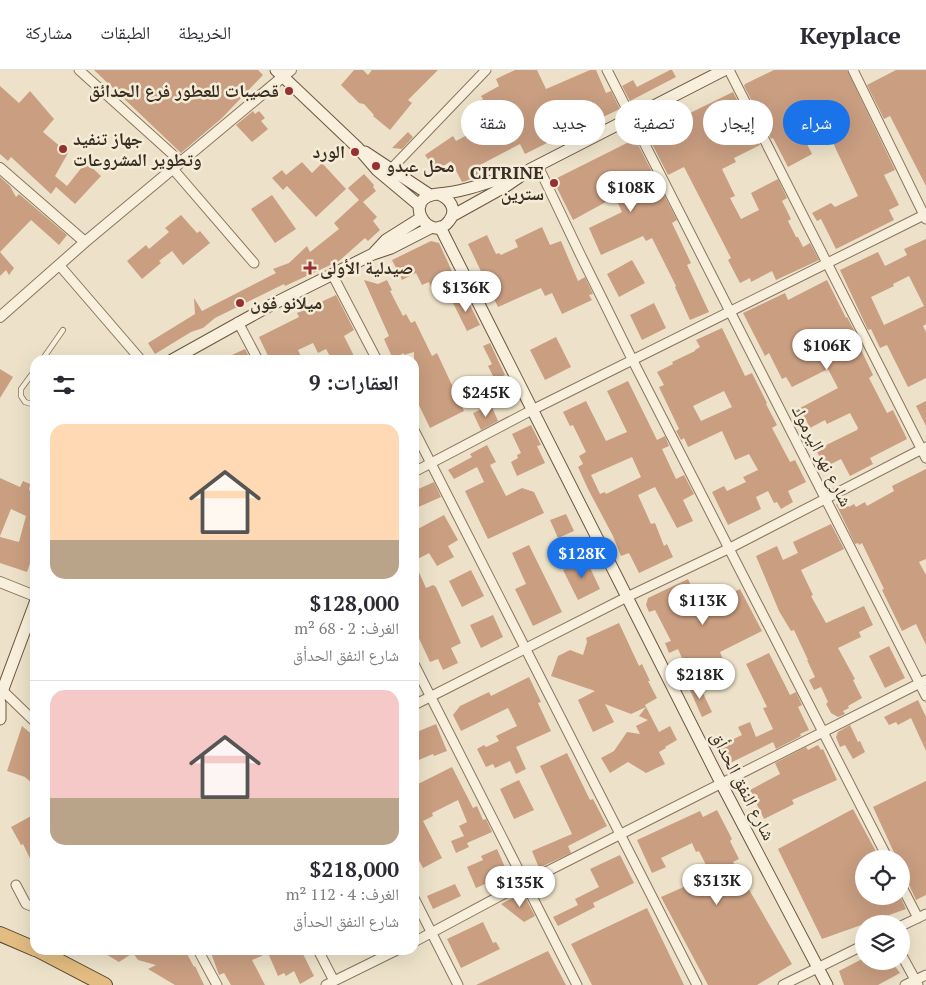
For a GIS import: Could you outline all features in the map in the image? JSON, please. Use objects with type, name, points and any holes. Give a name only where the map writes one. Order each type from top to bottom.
[{"type":"highway","points":[[0,934],[30,946]]},
{"type":"highway","points":[[47,955],[104,985]]},
{"type":"main road","points":[[666,100],[724,70]]},
{"type":"main road","points":[[283,72],[358,148],[377,170],[420,206]]},
{"type":"main road","points":[[181,355],[238,322],[372,254],[391,248],[447,223],[452,216],[535,168],[615,127]]},
{"type":"main road","points":[[358,148],[434,194],[448,200],[451,204],[452,216]]},
{"type":"main road","points":[[436,227],[423,222],[420,206],[422,201],[434,194],[469,188],[535,168]]},
{"type":"main road","points":[[372,254],[386,240],[421,218]]},
{"type":"main road","name":"شارع النفق الحدأق","points":[[436,227],[532,410],[826,985]]},
{"type":"main road","points":[[1,693],[30,616]]},
{"type":"main road","points":[[0,703],[0,719]]},
{"type":"street","points":[[79,70],[181,162]]},
{"type":"street","points":[[391,169],[485,70]]},
{"type":"street","name":"شارع نهر اليرموك","points":[[607,70],[623,100]]},
{"type":"street","points":[[729,70],[826,262],[924,448],[926,458]]},
{"type":"street","points":[[419,470],[532,410],[633,361],[826,262],[925,216],[853,70]]},
{"type":"street","points":[[0,317],[283,72]]},
{"type":"street","name":"شارع نهر اليرموك","points":[[646,145],[826,498],[923,682],[926,696]]},
{"type":"street","points":[[0,168],[85,242]]},
{"type":"street","points":[[535,168],[883,850]]},
{"type":"street","points":[[173,169],[254,263]]},
{"type":"street","points":[[60,266],[137,355]]},
{"type":"street","points":[[332,274],[374,355]]},
{"type":"street","points":[[238,322],[255,355]]},
{"type":"street","points":[[419,439],[697,985]]},
{"type":"street","points":[[419,702],[627,597],[730,548],[924,448]]},
{"type":"street","points":[[0,582],[30,594]]},
{"type":"street","points":[[419,674],[577,985]]},
{"type":"street","points":[[419,940],[619,834],[923,682]]},
{"type":"street","points":[[1,693],[30,718]]},
{"type":"street","points":[[16,885],[26,904],[30,906]]},
{"type":"street","points":[[910,898],[922,916],[910,922]]},
{"type":"street","points":[[419,908],[458,985]]},
{"type":"street","points":[[783,985],[855,949]]},
{"type":"street","points":[[201,955],[216,985]]},
{"type":"street","points":[[320,955],[330,983],[387,955]]},
{"type":"street","points":[[910,970],[916,982]]},
{"type":"street","points":[[905,985],[916,982],[926,974]]},
{"type":"lane","points":[[46,355],[64,330]]},
{"type":"lane","points":[[30,377],[21,389],[21,396],[25,402],[30,404]]},
{"type":"building","points":[[94,70],[258,70],[263,75],[222,118],[181,153]]},
{"type":"building","points":[[354,70],[363,70],[368,75],[372,70],[438,70],[408,100],[412,103],[390,130],[373,116],[364,104],[359,103],[341,85]]},
{"type":"building","points":[[515,70],[537,70],[546,89],[590,70],[596,70],[606,93],[611,91],[616,100],[615,111],[605,116],[605,100],[534,100],[534,145],[543,145],[525,154],[520,145],[524,145],[524,100],[481,100],[483,99],[481,96],[499,86],[496,79]]},
{"type":"building","points":[[670,70],[672,70],[676,77],[632,100],[629,100],[622,86],[633,80],[637,87]]},
{"type":"building","points":[[774,70],[847,70],[895,170],[884,175],[899,205],[889,210],[894,220],[836,249],[821,219],[817,221],[812,213],[831,203],[835,207],[858,196],[834,145],[850,145],[850,100],[783,100],[783,145],[808,145],[812,154],[788,167],[773,138],[773,100],[751,100],[744,86]]},
{"type":"building","points":[[896,70],[926,70],[926,186],[890,116],[884,119],[867,85]]},
{"type":"building","points":[[0,86],[19,103],[30,91],[54,119],[43,132],[68,153],[55,176],[67,186],[86,162],[101,176],[75,204],[56,187],[51,194],[11,157],[8,161],[0,154]]},
{"type":"building","points":[[733,92],[737,100],[717,100]]},
{"type":"building","points":[[703,107],[703,145],[760,145],[734,158],[736,162],[722,169],[735,196],[730,198],[741,219],[759,210],[751,193],[778,179],[787,198],[782,201],[791,219],[788,221],[796,237],[798,237],[803,247],[810,243],[819,260],[776,280],[772,271],[751,282],[750,278],[740,283],[728,260],[731,258],[684,167],[668,175],[653,145],[693,145],[693,112]]},
{"type":"building","points":[[253,111],[255,114],[259,111],[265,118],[261,121],[268,129],[252,142],[236,125]]},
{"type":"building","points":[[408,132],[413,137],[402,149],[392,148]]},
{"type":"building","points":[[453,136],[456,141],[461,138],[461,145],[518,145],[478,166],[482,174],[462,182],[451,161],[436,171],[425,155]]},
{"type":"building","points":[[623,145],[638,145],[677,220],[672,223],[691,263],[687,265],[709,312],[690,320],[676,286],[652,238],[646,241],[643,236],[601,255],[589,228],[622,212],[615,197],[573,220],[553,180]]},
{"type":"building","points":[[302,162],[312,173],[322,163],[346,189],[316,217],[287,186],[283,190],[272,178],[282,170],[286,175]]},
{"type":"building","points":[[364,174],[374,185],[373,187],[376,191],[363,202],[377,217],[373,221],[380,230],[368,241],[365,238],[339,261],[285,286],[284,284],[215,318],[203,328],[191,332],[155,354],[148,343],[195,314],[194,298],[202,311],[276,273],[273,269],[289,263],[307,246],[310,252],[339,229],[334,223],[359,200],[348,188]]},
{"type":"building","points":[[0,177],[10,186],[16,197],[19,194],[67,235],[59,245],[31,220],[0,252]]},
{"type":"building","points":[[272,195],[296,229],[275,243],[251,209]]},
{"type":"building","points":[[181,215],[197,233],[200,231],[210,243],[183,265],[172,251],[159,261],[161,263],[142,279],[127,261],[146,245],[149,249],[169,232],[165,228]]},
{"type":"building","points":[[542,227],[550,245],[561,241],[578,281],[585,277],[593,294],[589,295],[592,300],[562,314],[552,293],[545,296],[541,288],[498,307],[468,244],[487,235],[496,254],[499,253],[501,255],[518,247],[515,240]]},
{"type":"building","points":[[926,239],[926,324],[923,326],[926,332],[926,378],[908,387],[887,345],[880,348],[871,329],[868,330],[840,270],[878,252],[885,266],[907,255],[904,249]],"holes":[[[909,276],[924,306],[884,325],[871,297]]]},
{"type":"building","points":[[431,241],[439,243],[456,280],[433,291],[429,282],[422,285],[416,273],[402,280],[392,260]]},
{"type":"building","points":[[0,252],[14,268],[9,275],[6,270],[0,276]]},
{"type":"building","points":[[632,260],[645,283],[619,297],[607,274]]},
{"type":"building","points":[[364,280],[378,284],[387,280],[392,290],[390,291],[403,316],[406,314],[411,323],[415,321],[432,356],[437,353],[464,411],[430,428],[419,405],[419,355],[414,355],[414,352],[404,355],[404,353],[391,355],[384,339],[389,336]]},
{"type":"building","points":[[827,280],[857,336],[855,337],[873,375],[869,378],[887,413],[893,410],[907,439],[870,458],[873,464],[850,476],[841,459],[825,467],[816,450],[857,430],[858,428],[850,413],[827,424],[825,420],[810,428],[800,408],[838,388],[828,369],[792,387],[786,377],[782,379],[769,353],[765,356],[743,313],[785,293],[788,300]]},
{"type":"building","points":[[336,295],[354,330],[344,336],[354,355],[329,355],[326,349],[318,353],[313,343],[298,350],[300,355],[268,355],[259,337],[299,317],[297,313]]},
{"type":"building","points":[[465,295],[480,325],[467,331],[452,301]]},
{"type":"building","points":[[654,303],[666,328],[642,340],[630,315]]},
{"type":"building","points":[[722,328],[745,376],[752,373],[777,425],[772,428],[790,462],[795,460],[806,482],[788,491],[793,502],[781,509],[777,502],[774,503],[768,491],[756,497],[761,509],[728,525],[712,492],[724,486],[727,491],[746,482],[743,477],[758,470],[749,454],[735,460],[722,431],[688,447],[684,438],[681,440],[676,431],[679,429],[659,387],[664,385],[657,372],[700,347],[696,340]],"holes":[[[724,391],[732,407],[701,421],[693,406]]]},
{"type":"building","points":[[556,337],[571,367],[545,380],[530,350]]},
{"type":"building","points":[[490,343],[505,375],[495,380],[488,366],[492,364],[483,346]]},
{"type":"building","points":[[245,349],[248,355],[232,355]]},
{"type":"building","points":[[0,369],[13,377],[0,398]]},
{"type":"building","points":[[628,381],[657,440],[665,436],[669,446],[662,449],[676,479],[684,475],[694,494],[683,500],[693,521],[677,528],[655,487],[638,495],[651,524],[655,523],[664,546],[667,544],[673,557],[639,573],[629,553],[621,556],[613,536],[588,489],[578,467],[583,464],[579,456],[586,452],[573,425],[570,426],[563,412],[586,401],[606,441],[627,432],[607,391]],"holes":[[[632,457],[641,477],[606,494],[605,492],[600,494],[591,475]]]},
{"type":"building","points":[[926,401],[926,426],[916,406]]},
{"type":"building","points":[[492,407],[498,421],[481,430],[473,413]]},
{"type":"building","points":[[531,425],[541,445],[537,446],[545,463],[517,476],[511,462],[518,458],[517,455],[521,453],[512,434]]},
{"type":"building","points":[[487,445],[496,462],[490,465],[506,496],[522,488],[534,492],[544,513],[488,539],[465,491],[484,482],[477,467],[454,479],[448,470],[472,457],[470,454]]},
{"type":"building","points":[[926,469],[926,559],[919,562],[926,575],[926,645],[916,624],[902,631],[862,543],[859,545],[858,543],[855,544],[836,504],[844,499],[849,507],[854,504],[856,507],[865,502],[867,506],[894,491],[892,486]]},
{"type":"building","points":[[0,478],[20,487],[23,481],[30,484],[30,563],[27,572],[0,563],[0,537],[19,542],[26,516],[11,509],[0,536]]},
{"type":"building","points":[[434,482],[441,497],[419,507],[419,489]]},
{"type":"building","points":[[566,514],[574,531],[558,538],[550,520]]},
{"type":"building","points":[[444,515],[458,540],[448,546],[454,557],[437,566],[429,553],[419,558],[419,528]]},
{"type":"building","points":[[831,524],[844,549],[801,570],[813,595],[811,596],[826,623],[864,606],[873,625],[859,632],[861,637],[838,648],[855,679],[853,680],[862,698],[848,706],[849,708],[843,711],[845,714],[838,717],[831,713],[821,687],[814,690],[809,680],[815,677],[808,660],[794,630],[791,631],[779,611],[756,556],[777,546],[783,560],[798,553],[793,542]]},
{"type":"building","points":[[529,545],[562,612],[533,626],[515,589],[526,584],[512,553]]},
{"type":"building","points":[[586,559],[600,589],[578,600],[563,570]]},
{"type":"building","points":[[471,570],[484,596],[462,607],[449,581]]},
{"type":"building","points":[[419,572],[426,588],[433,585],[436,587],[461,643],[451,648],[458,663],[443,670],[438,659],[430,662],[419,638]]},
{"type":"building","points":[[688,579],[701,608],[740,589],[762,631],[720,652],[726,666],[692,681],[678,649],[669,653],[665,643],[671,641],[655,610],[649,612],[646,605],[648,598]]},
{"type":"building","points":[[493,615],[503,637],[481,648],[470,625]]},
{"type":"building","points":[[619,623],[639,666],[642,664],[657,698],[645,705],[659,732],[670,726],[677,740],[659,752],[665,764],[646,773],[628,762],[610,773],[601,758],[614,751],[627,732],[640,734],[636,726],[648,720],[639,716],[646,707],[631,714],[605,704],[614,722],[593,732],[578,700],[595,691],[551,676],[558,656],[570,650],[583,655],[587,642],[586,638]]},
{"type":"building","points":[[889,646],[905,678],[885,688],[869,656]]},
{"type":"building","points":[[769,653],[790,695],[796,692],[802,705],[798,707],[809,730],[776,749],[773,742],[726,765],[717,747],[742,735],[738,727],[750,722],[756,737],[773,729],[763,708],[767,707],[746,664]]},
{"type":"building","points":[[529,677],[541,702],[538,703],[551,731],[516,747],[526,769],[516,774],[510,761],[495,768],[493,764],[486,767],[477,749],[499,741],[496,736],[517,726],[508,708],[461,731],[453,715],[460,706],[489,692],[491,696]]},
{"type":"building","points":[[698,683],[712,712],[702,717],[689,688]]},
{"type":"building","points":[[918,700],[926,717],[926,751],[911,718],[898,725],[896,722],[889,725],[884,717]]},
{"type":"building","points":[[436,724],[447,751],[419,760],[419,731]]},
{"type":"building","points":[[850,725],[865,752],[853,759],[845,745],[840,747],[836,737],[838,732]]},
{"type":"building","points":[[22,726],[30,733],[30,782],[25,777],[7,771]]},
{"type":"building","points":[[818,745],[821,750],[823,749],[837,780],[792,800],[794,804],[764,819],[750,790],[780,774],[775,763],[806,747],[808,750]]},
{"type":"building","points":[[567,753],[590,800],[593,799],[607,826],[568,846],[571,853],[539,868],[532,851],[572,834],[540,766]]},
{"type":"building","points":[[452,767],[473,808],[477,806],[483,820],[486,819],[492,832],[467,843],[469,847],[456,853],[451,841],[464,836],[459,826],[467,822],[458,800],[432,813],[433,816],[423,821],[442,858],[423,868],[419,860],[419,784]]},
{"type":"building","points":[[519,780],[534,810],[514,819],[500,789]]},
{"type":"building","points":[[926,781],[926,895],[916,900],[910,887],[910,850],[893,850],[873,807]]},
{"type":"building","points":[[853,809],[875,850],[855,850],[855,905],[904,905],[906,909],[889,915],[855,915],[855,927],[822,939],[778,849]]},
{"type":"building","points":[[717,810],[732,839],[730,841],[739,859],[733,862],[792,964],[757,985],[708,985],[661,897],[711,875],[699,851],[696,852],[692,843],[661,858],[666,867],[652,873],[637,840],[700,811],[703,817]]},
{"type":"building","points":[[30,817],[30,859],[23,844],[21,845],[11,827]]},
{"type":"building","points":[[497,849],[508,874],[476,888],[467,867],[483,860],[481,856]]},
{"type":"building","points":[[620,855],[634,883],[593,903],[595,907],[558,926],[553,917],[578,905],[575,899],[599,887],[590,869]]},
{"type":"building","points":[[455,884],[461,896],[433,909],[427,896]]},
{"type":"building","points":[[523,893],[535,916],[524,922],[501,904]]},
{"type":"building","points":[[647,908],[684,985],[592,985],[571,944]]},
{"type":"building","points":[[483,922],[493,943],[496,942],[500,949],[461,968],[447,939]]},
{"type":"building","points":[[548,951],[566,985],[476,985]]},
{"type":"building","points":[[107,955],[130,955],[119,962]]},
{"type":"building","points":[[134,955],[188,955],[204,985],[175,985],[148,969],[156,965],[138,960]]},
{"type":"building","points":[[212,955],[263,955],[252,960],[265,985],[231,985],[224,973],[219,975]]},
{"type":"building","points":[[269,955],[304,955],[314,976],[300,984],[294,971],[286,976],[284,973],[278,976]]},
{"type":"building","points":[[855,963],[855,970],[898,970],[900,973],[878,985],[844,985],[839,971]]},
{"type":"place","name":"قصيبات للعطور فرع الحدائق","points":[[289,91]]},
{"type":"place","name":"جهاز تنفيد وتطوير المشروعات","points":[[63,149]]},
{"type":"place","name":"الورد","points":[[355,152]]},
{"type":"place","name":"محل عبدو","points":[[376,166]]},
{"type":"place","name":"CITRINE سترين","points":[[554,183]]},
{"type":"place","name":"صيدلية الأولى","points":[[310,268]]},
{"type":"place","name":"ميلانو فون","points":[[240,303]]}]
